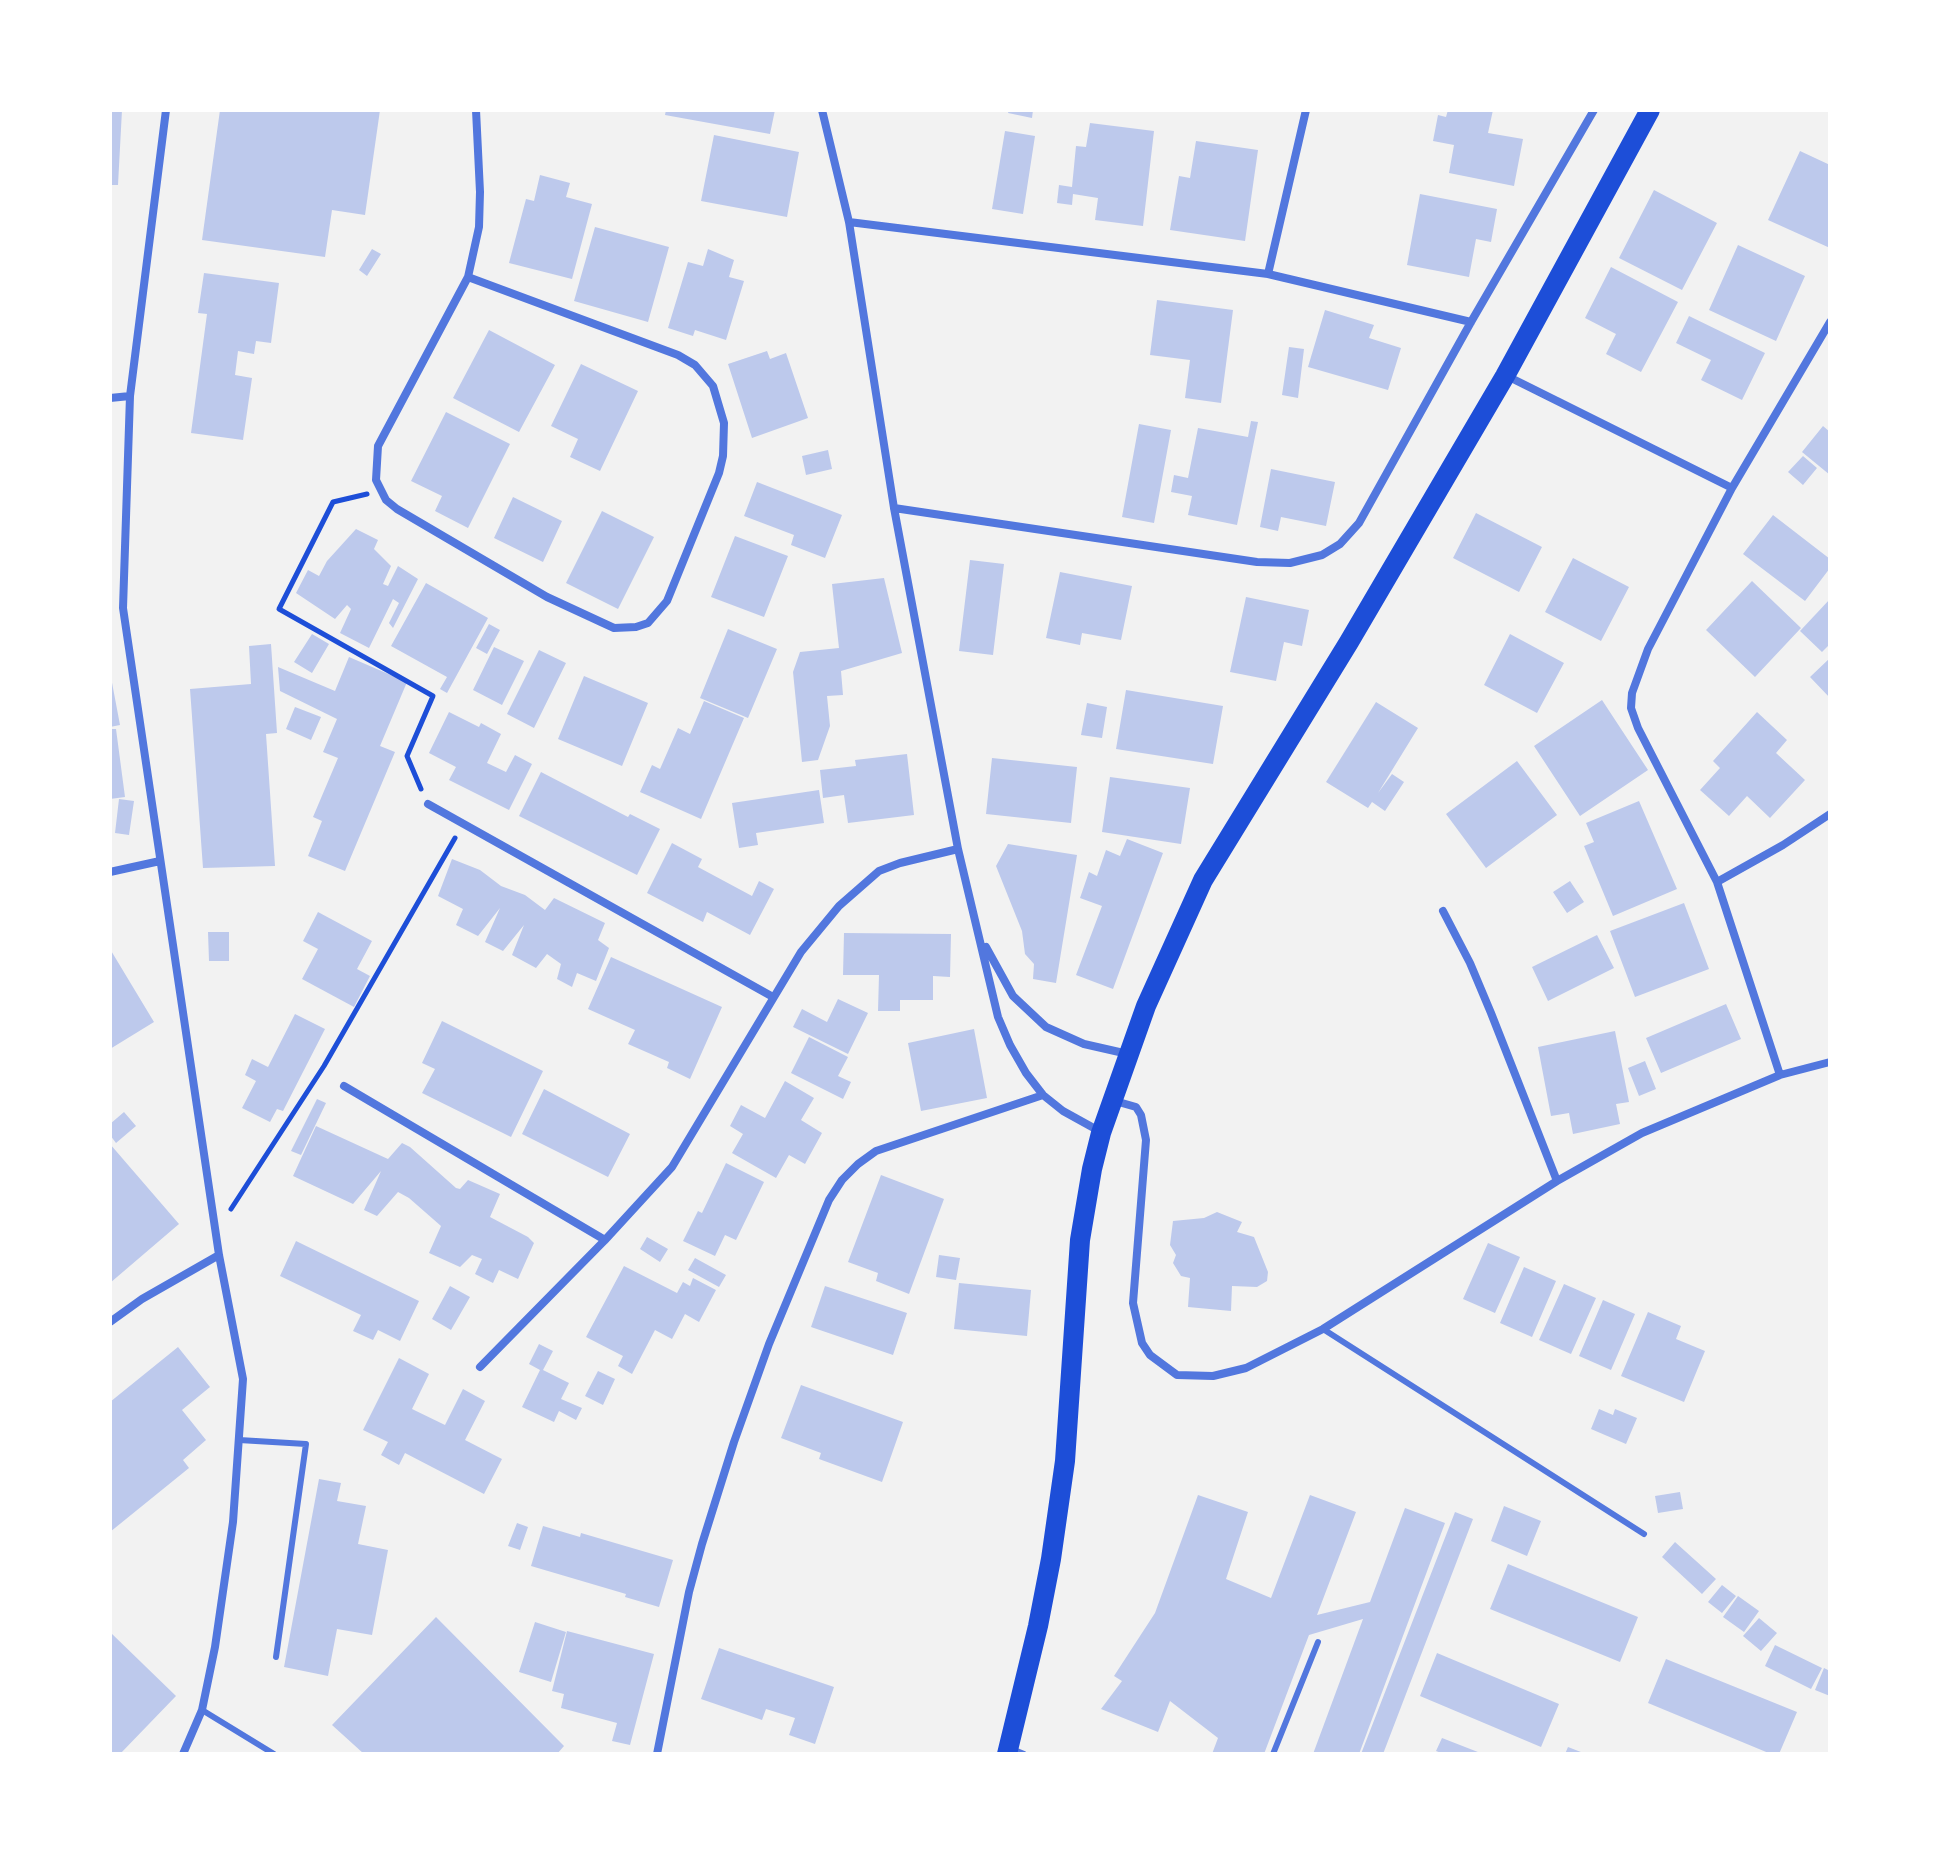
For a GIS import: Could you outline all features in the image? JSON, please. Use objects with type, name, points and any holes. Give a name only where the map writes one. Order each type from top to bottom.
[{"type":"main road","points":[[1013,1752],[1051,1559],[1065,1461],[1080,1240],[1101,1133],[1128,1054],[1172,944],[1203,880],[1335,667],[1505,376],[1650,110]]},
{"type":"street","points":[[166,110],[130,396],[123,608],[215,1234],[243,1379],[233,1522],[215,1647],[202,1710],[183,1754]]},
{"type":"street","points":[[468,277],[678,355],[695,365],[713,386],[721,409],[724,439],[719,473],[667,601],[657,616],[636,627],[622,629],[606,626],[547,597],[397,509],[380,491],[376,480],[378,446],[468,277],[476,248],[479,215],[476,110]]},
{"type":"street","points":[[822,110],[849,222],[894,508],[958,849],[998,1017],[1020,1064],[1043,1095],[1063,1111],[1101,1133]]},
{"type":"street","points":[[1268,274],[1306,110]]},
{"type":"street","points":[[894,508],[1257,562],[1305,561],[1322,555],[1340,544],[1359,523],[1594,110]]},
{"type":"street","points":[[849,222],[1268,274],[1471,322]]},
{"type":"street","points":[[1780,1075],[1717,882],[1638,728],[1631,708],[1635,682],[1648,649],[1732,488],[1830,322]]},
{"type":"street","points":[[1505,376],[1732,488]]},
{"type":"street","points":[[110,398],[130,396]]},
{"type":"street","points":[[428,804],[773,997]]},
{"type":"street","points":[[1717,882],[1830,814]]},
{"type":"street","points":[[480,1367],[672,1167],[801,952],[839,906],[879,871],[958,849]]},
{"type":"street","points":[[110,872],[160,861]]},
{"type":"street","points":[[1443,911],[1486,1001],[1557,1181]]},
{"type":"street","points":[[981,939],[1013,996],[1046,1027],[1084,1044],[1128,1054]]},
{"type":"street","points":[[1112,1101],[1136,1107],[1145,1127],[1146,1165],[1133,1303],[1142,1343],[1150,1355],[1177,1375],[1213,1376],[1246,1368],[1323,1329],[1557,1181],[1642,1133],[1780,1075],[1830,1062]]},
{"type":"street","points":[[344,1086],[605,1240]]},
{"type":"street","points":[[657,1754],[689,1592],[702,1544],[769,1344],[829,1200],[842,1180],[876,1151],[1043,1095]]},
{"type":"street","points":[[110,1322],[142,1299],[219,1255]]},
{"type":"lane","points":[[1323,1329],[1644,1534]]},
{"type":"lane","points":[[239,1440],[306,1444],[276,1657]]},
{"type":"lane","points":[[1273,1754],[1318,1642]]},
{"type":"lane","points":[[202,1710],[274,1754]]},
{"type":"path","points":[[380,491],[333,502],[279,609],[433,696],[407,756],[428,804]]},
{"type":"path","points":[[215,1234],[324,1066],[463,824]]},
{"type":"building","points":[[110,110],[122,110],[118,185],[110,185]]},
{"type":"building","points":[[220,110],[380,110],[365,215],[332,210],[325,257],[202,240]]},
{"type":"building","points":[[666,110],[775,110],[770,134],[665,115]]},
{"type":"building","points":[[1009,110],[1033,110],[1032,118],[1008,113]]},
{"type":"building","points":[[1448,110],[1493,110],[1488,133],[1523,139],[1514,186],[1449,173],[1454,145],[1433,141],[1438,115],[1446,117]]},
{"type":"building","points":[[1090,123],[1154,131],[1143,226],[1095,220],[1098,198],[1073,194],[1072,205],[1057,203],[1059,185],[1072,187],[1076,146],[1086,147]]},
{"type":"building","points":[[1005,131],[1035,136],[1023,214],[992,209]]},
{"type":"building","points":[[714,135],[799,152],[787,217],[701,201]]},
{"type":"building","points":[[1196,141],[1258,150],[1245,241],[1170,230],[1179,176],[1190,178]]},
{"type":"building","points":[[1800,151],[1830,165],[1830,248],[1768,220]]},
{"type":"building","points":[[540,175],[570,183],[566,197],[592,204],[572,279],[509,263],[526,199],[534,201]]},
{"type":"building","points":[[1654,190],[1717,223],[1682,290],[1619,258]]},
{"type":"building","points":[[1420,194],[1497,209],[1491,242],[1476,239],[1469,277],[1407,265]]},
{"type":"building","points":[[595,227],[669,247],[648,322],[574,301]]},
{"type":"building","points":[[1738,245],[1805,276],[1776,341],[1709,310]]},
{"type":"building","points":[[372,249],[381,254],[367,276],[359,270]]},
{"type":"building","points":[[708,249],[734,260],[729,277],[744,281],[726,340],[695,330],[693,336],[668,328],[688,262],[703,266]]},
{"type":"building","points":[[1611,267],[1678,302],[1641,372],[1606,354],[1616,334],[1585,318]]},
{"type":"building","points":[[204,273],[279,283],[271,343],[256,341],[254,354],[238,351],[235,375],[252,378],[243,440],[191,433],[207,314],[198,313]]},
{"type":"building","points":[[1157,300],[1233,310],[1221,403],[1185,398],[1190,360],[1150,355]]},
{"type":"building","points":[[1325,310],[1374,325],[1369,338],[1401,348],[1388,390],[1308,367]]},
{"type":"building","points":[[1689,316],[1765,353],[1742,400],[1701,380],[1711,360],[1676,343]]},
{"type":"building","points":[[489,330],[555,365],[519,432],[453,398]]},
{"type":"building","points":[[1289,347],[1304,349],[1298,398],[1282,395]]},
{"type":"building","points":[[767,351],[770,359],[786,353],[808,418],[752,438],[728,364]]},
{"type":"building","points":[[581,364],[638,391],[600,471],[570,457],[578,439],[551,426]]},
{"type":"building","points":[[446,412],[510,444],[468,528],[435,511],[442,496],[411,481]]},
{"type":"building","points":[[1251,421],[1258,422],[1237,525],[1188,515],[1192,496],[1171,492],[1174,475],[1188,478],[1198,428],[1248,437]]},
{"type":"building","points":[[1139,424],[1171,430],[1154,523],[1122,517]]},
{"type":"building","points":[[1823,426],[1830,432],[1830,475],[1802,452]]},
{"type":"building","points":[[828,450],[832,469],[806,475],[802,456]]},
{"type":"building","points":[[1803,456],[1817,468],[1803,485],[1788,472]]},
{"type":"building","points":[[1271,469],[1335,482],[1326,526],[1281,517],[1278,531],[1260,527]]},
{"type":"building","points":[[757,482],[842,515],[825,558],[791,545],[794,535],[744,516]]},
{"type":"building","points":[[513,497],[562,521],[543,562],[494,538]]},
{"type":"building","points":[[602,511],[654,537],[618,609],[566,583]]},
{"type":"building","points":[[1476,513],[1542,547],[1519,592],[1453,558]]},
{"type":"building","points":[[1773,515],[1830,559],[1830,568],[1805,601],[1743,554]]},
{"type":"building","points":[[356,529],[378,540],[374,549],[391,566],[383,584],[388,586],[398,566],[418,579],[393,628],[389,623],[399,603],[393,599],[369,648],[340,633],[351,609],[347,605],[335,619],[296,593],[308,570],[319,576],[327,561]]},
{"type":"building","points":[[735,536],[788,556],[764,617],[711,597]]},
{"type":"building","points":[[1573,558],[1629,587],[1601,641],[1545,612]]},
{"type":"building","points":[[970,560],[1004,564],[993,655],[959,651]]},
{"type":"building","points":[[1060,572],[1132,586],[1121,640],[1082,633],[1080,645],[1046,638]]},
{"type":"building","points":[[884,578],[902,653],[841,671],[843,695],[827,696],[830,726],[818,760],[802,762],[793,672],[800,652],[839,648],[832,584]]},
{"type":"building","points":[[1752,581],[1801,628],[1755,677],[1706,630]]},
{"type":"building","points":[[426,583],[488,618],[447,693],[440,689],[447,677],[391,646]]},
{"type":"building","points":[[1246,597],[1309,610],[1302,646],[1284,642],[1276,681],[1230,672]]},
{"type":"building","points":[[1830,599],[1830,644],[1822,652],[1800,631]]},
{"type":"building","points":[[489,624],[500,630],[487,654],[476,648]]},
{"type":"building","points":[[728,629],[777,649],[748,718],[700,698]]},
{"type":"building","points":[[312,634],[329,644],[312,673],[294,662]]},
{"type":"building","points":[[1510,634],[1564,663],[1537,713],[1484,685]]},
{"type":"building","points":[[271,644],[277,733],[266,734],[275,866],[203,868],[190,689],[251,684],[249,646]]},
{"type":"building","points":[[494,647],[524,661],[502,705],[473,690]]},
{"type":"building","points":[[539,650],[566,663],[534,728],[507,714]]},
{"type":"building","points":[[349,657],[407,682],[380,746],[395,752],[345,871],[308,856],[322,821],[313,817],[338,758],[323,752],[337,719],[280,691],[278,667],[335,691]]},
{"type":"building","points":[[1830,658],[1830,698],[1810,677]]},
{"type":"building","points":[[110,672],[120,725],[110,727]]},
{"type":"building","points":[[584,676],[648,703],[622,766],[558,739]]},
{"type":"building","points":[[1126,690],[1223,706],[1213,764],[1116,749]]},
{"type":"building","points":[[1602,700],[1648,770],[1580,816],[1534,746]]},
{"type":"building","points":[[704,701],[744,718],[701,819],[640,792],[652,765],[660,769],[678,728],[690,734]]},
{"type":"building","points":[[1376,702],[1418,728],[1378,793],[1392,774],[1404,782],[1385,811],[1372,802],[1368,808],[1326,782]]},
{"type":"building","points":[[1087,703],[1107,707],[1102,738],[1081,735]]},
{"type":"building","points":[[295,707],[321,717],[311,740],[286,729]]},
{"type":"building","points":[[449,712],[501,734],[487,763],[506,772],[515,755],[532,764],[509,810],[449,780],[456,767],[429,753]]},
{"type":"building","points":[[1757,712],[1787,740],[1776,753],[1805,780],[1770,818],[1747,796],[1729,816],[1700,790],[1720,768],[1713,761]]},
{"type":"building","points":[[110,729],[116,729],[125,797],[110,799]]},
{"type":"building","points":[[907,754],[914,815],[848,823],[844,795],[823,798],[820,770],[856,766],[855,760]]},
{"type":"building","points":[[992,758],[1077,767],[1071,823],[986,814]]},
{"type":"building","points":[[1517,761],[1557,815],[1486,868],[1446,814]]},
{"type":"building","points":[[541,772],[628,817],[630,814],[660,829],[637,875],[519,816]]},
{"type":"building","points":[[1110,777],[1190,788],[1181,844],[1102,832]]},
{"type":"building","points":[[819,790],[824,823],[756,833],[758,845],[739,848],[732,803]]},
{"type":"building","points":[[119,799],[134,801],[129,835],[115,833]]},
{"type":"building","points":[[1639,801],[1677,889],[1613,916],[1584,846],[1594,842],[1586,823]]},
{"type":"building","points":[[1127,839],[1163,853],[1113,989],[1076,975],[1102,906],[1080,898],[1089,872],[1097,876],[1106,850],[1120,856]]},
{"type":"building","points":[[672,843],[702,859],[698,867],[752,896],[759,881],[774,889],[750,935],[707,912],[703,922],[647,893]]},
{"type":"building","points":[[1008,844],[1077,855],[1056,983],[1033,979],[1034,964],[1025,954],[1022,931],[996,866]]},
{"type":"building","points":[[452,859],[480,870],[501,886],[525,895],[545,910],[554,898],[605,923],[598,940],[609,948],[596,981],[577,973],[572,987],[557,979],[561,964],[547,954],[536,968],[512,955],[524,925],[503,951],[485,942],[500,908],[478,936],[456,925],[463,909],[438,896]]},
{"type":"building","points":[[1570,881],[1584,902],[1567,913],[1553,892]]},
{"type":"building","points":[[1684,903],[1709,969],[1635,997],[1610,931]]},
{"type":"building","points":[[318,912],[372,941],[357,969],[370,976],[354,1007],[302,979],[318,949],[303,941]]},
{"type":"building","points":[[208,932],[229,932],[229,961],[209,961]]},
{"type":"building","points":[[844,933],[951,934],[950,977],[933,976],[933,1000],[900,1000],[900,1011],[878,1011],[879,975],[843,975]]},
{"type":"building","points":[[1597,935],[1614,968],[1548,1001],[1532,967]]},
{"type":"building","points":[[110,949],[154,1022],[110,1049]]},
{"type":"building","points":[[611,957],[722,1007],[690,1079],[667,1068],[669,1062],[628,1044],[635,1030],[588,1009]]},
{"type":"building","points":[[838,999],[868,1013],[848,1054],[793,1027],[802,1009],[827,1022]]},
{"type":"building","points":[[1726,1004],[1741,1039],[1661,1073],[1646,1038]]},
{"type":"building","points":[[295,1014],[325,1029],[283,1111],[277,1109],[270,1122],[242,1108],[256,1081],[245,1075],[252,1059],[268,1067]]},
{"type":"building","points":[[442,1021],[543,1071],[511,1137],[422,1093],[435,1069],[422,1063]]},
{"type":"building","points":[[974,1029],[987,1098],[921,1111],[908,1043]]},
{"type":"building","points":[[1615,1031],[1629,1102],[1616,1104],[1620,1124],[1573,1134],[1569,1113],[1551,1116],[1538,1047]]},
{"type":"building","points":[[809,1037],[848,1057],[838,1076],[851,1082],[843,1099],[791,1073]]},
{"type":"building","points":[[1645,1061],[1656,1089],[1639,1096],[1628,1068]]},
{"type":"building","points":[[785,1081],[814,1098],[801,1120],[822,1133],[805,1164],[789,1155],[776,1178],[732,1153],[743,1134],[730,1126],[741,1105],[765,1118]]},
{"type":"building","points":[[544,1089],[630,1134],[608,1177],[522,1134]]},
{"type":"building","points":[[317,1099],[326,1103],[301,1155],[291,1151]]},
{"type":"building","points":[[124,1112],[136,1126],[116,1143],[110,1135],[110,1124]]},
{"type":"building","points":[[316,1126],[388,1159],[402,1143],[456,1188],[460,1189],[468,1180],[500,1194],[490,1217],[534,1243],[518,1279],[499,1270],[493,1283],[475,1274],[482,1259],[472,1255],[460,1267],[429,1253],[441,1226],[398,1192],[377,1216],[364,1210],[381,1171],[353,1204],[293,1176]]},
{"type":"building","points":[[110,1144],[179,1224],[110,1283]]},
{"type":"building","points":[[726,1163],[764,1182],[736,1240],[725,1235],[715,1256],[683,1241],[698,1211],[702,1213]]},
{"type":"building","points":[[881,1175],[944,1199],[909,1294],[876,1281],[878,1273],[848,1262]]},
{"type":"building","points":[[1217,1212],[1242,1222],[1237,1232],[1254,1237],[1268,1272],[1267,1281],[1257,1287],[1232,1286],[1231,1311],[1188,1307],[1190,1278],[1181,1276],[1173,1263],[1176,1255],[1170,1245],[1173,1221],[1204,1218]]},
{"type":"building","points":[[647,1237],[668,1249],[660,1262],[640,1249]]},
{"type":"building","points":[[296,1241],[419,1301],[400,1341],[378,1330],[373,1340],[353,1331],[361,1315],[280,1276]]},
{"type":"building","points":[[1488,1243],[1520,1257],[1495,1313],[1463,1299]]},
{"type":"building","points":[[939,1255],[960,1258],[956,1280],[936,1277]]},
{"type":"building","points":[[695,1258],[726,1275],[719,1287],[688,1270]]},
{"type":"building","points":[[624,1266],[677,1293],[683,1282],[690,1286],[693,1278],[716,1290],[699,1322],[685,1314],[672,1339],[655,1330],[632,1374],[618,1366],[623,1356],[586,1337]]},
{"type":"building","points":[[1524,1267],[1556,1281],[1532,1337],[1500,1323]]},
{"type":"building","points":[[959,1283],[1031,1290],[1027,1336],[954,1329]]},
{"type":"building","points":[[1564,1284],[1596,1298],[1571,1354],[1539,1340]]},
{"type":"building","points":[[450,1286],[470,1297],[451,1330],[432,1319]]},
{"type":"building","points":[[825,1286],[907,1313],[893,1355],[811,1327]]},
{"type":"building","points":[[1603,1300],[1635,1314],[1611,1370],[1579,1356]]},
{"type":"building","points":[[1648,1312],[1681,1326],[1676,1339],[1705,1351],[1684,1402],[1621,1376]]},
{"type":"building","points":[[539,1344],[553,1351],[543,1370],[569,1383],[561,1399],[582,1408],[576,1420],[559,1411],[554,1422],[522,1407],[540,1370],[529,1364]]},
{"type":"building","points":[[178,1347],[210,1387],[182,1410],[206,1440],[183,1460],[189,1468],[110,1532],[110,1402]]},
{"type":"building","points":[[399,1358],[429,1374],[412,1409],[445,1425],[463,1389],[485,1401],[465,1440],[502,1459],[484,1494],[405,1453],[399,1465],[381,1455],[388,1442],[363,1430]]},
{"type":"building","points":[[598,1371],[615,1379],[603,1405],[585,1396]]},
{"type":"building","points":[[801,1385],[903,1422],[882,1482],[819,1459],[821,1453],[781,1438]]},
{"type":"building","points":[[1599,1409],[1613,1415],[1615,1409],[1637,1418],[1626,1444],[1591,1429]]},
{"type":"building","points":[[319,1479],[341,1483],[337,1501],[366,1506],[358,1544],[388,1550],[372,1635],[337,1629],[328,1676],[284,1667]]},
{"type":"building","points":[[1680,1492],[1683,1509],[1658,1513],[1655,1496]]},
{"type":"building","points":[[1198,1495],[1248,1512],[1226,1579],[1271,1598],[1310,1495],[1356,1512],[1317,1615],[1370,1602],[1405,1508],[1445,1523],[1359,1754],[1313,1754],[1363,1619],[1309,1635],[1264,1754],[1212,1754],[1218,1738],[1170,1701],[1158,1732],[1101,1709],[1122,1681],[1114,1676],[1155,1613]]},
{"type":"building","points":[[1504,1506],[1541,1521],[1527,1556],[1491,1541]]},
{"type":"building","points":[[1455,1512],[1473,1519],[1383,1754],[1361,1754]]},
{"type":"building","points":[[517,1523],[528,1527],[520,1550],[508,1546]]},
{"type":"building","points":[[543,1526],[580,1537],[581,1533],[673,1560],[659,1607],[531,1566]]},
{"type":"building","points":[[1675,1542],[1716,1579],[1702,1594],[1662,1557]]},
{"type":"building","points":[[1508,1564],[1638,1617],[1620,1662],[1490,1609]]},
{"type":"building","points":[[1722,1585],[1736,1596],[1722,1613],[1708,1602]]},
{"type":"building","points":[[1738,1596],[1759,1611],[1744,1632],[1723,1617]]},
{"type":"building","points":[[436,1617],[564,1746],[557,1754],[364,1754],[332,1725]]},
{"type":"building","points":[[1759,1618],[1777,1633],[1761,1651],[1743,1636]]},
{"type":"building","points":[[535,1622],[566,1632],[551,1682],[519,1672]]},
{"type":"building","points":[[567,1631],[654,1654],[630,1745],[612,1741],[617,1723],[561,1708],[564,1694],[552,1691]]},
{"type":"building","points":[[110,1632],[176,1696],[120,1754],[110,1754]]},
{"type":"building","points":[[1775,1645],[1822,1668],[1811,1689],[1765,1666]]},
{"type":"building","points":[[719,1648],[834,1687],[815,1744],[789,1735],[795,1718],[766,1709],[762,1720],[701,1699]]},
{"type":"building","points":[[1437,1653],[1559,1704],[1541,1747],[1420,1696]]},
{"type":"building","points":[[1666,1659],[1797,1712],[1779,1754],[1771,1754],[1648,1703]]},
{"type":"building","points":[[1824,1668],[1830,1671],[1830,1696],[1815,1690]]},
{"type":"building","points":[[1442,1738],[1483,1754],[1444,1754],[1436,1751]]},
{"type":"building","points":[[1568,1747],[1586,1754],[1565,1754]]}]
